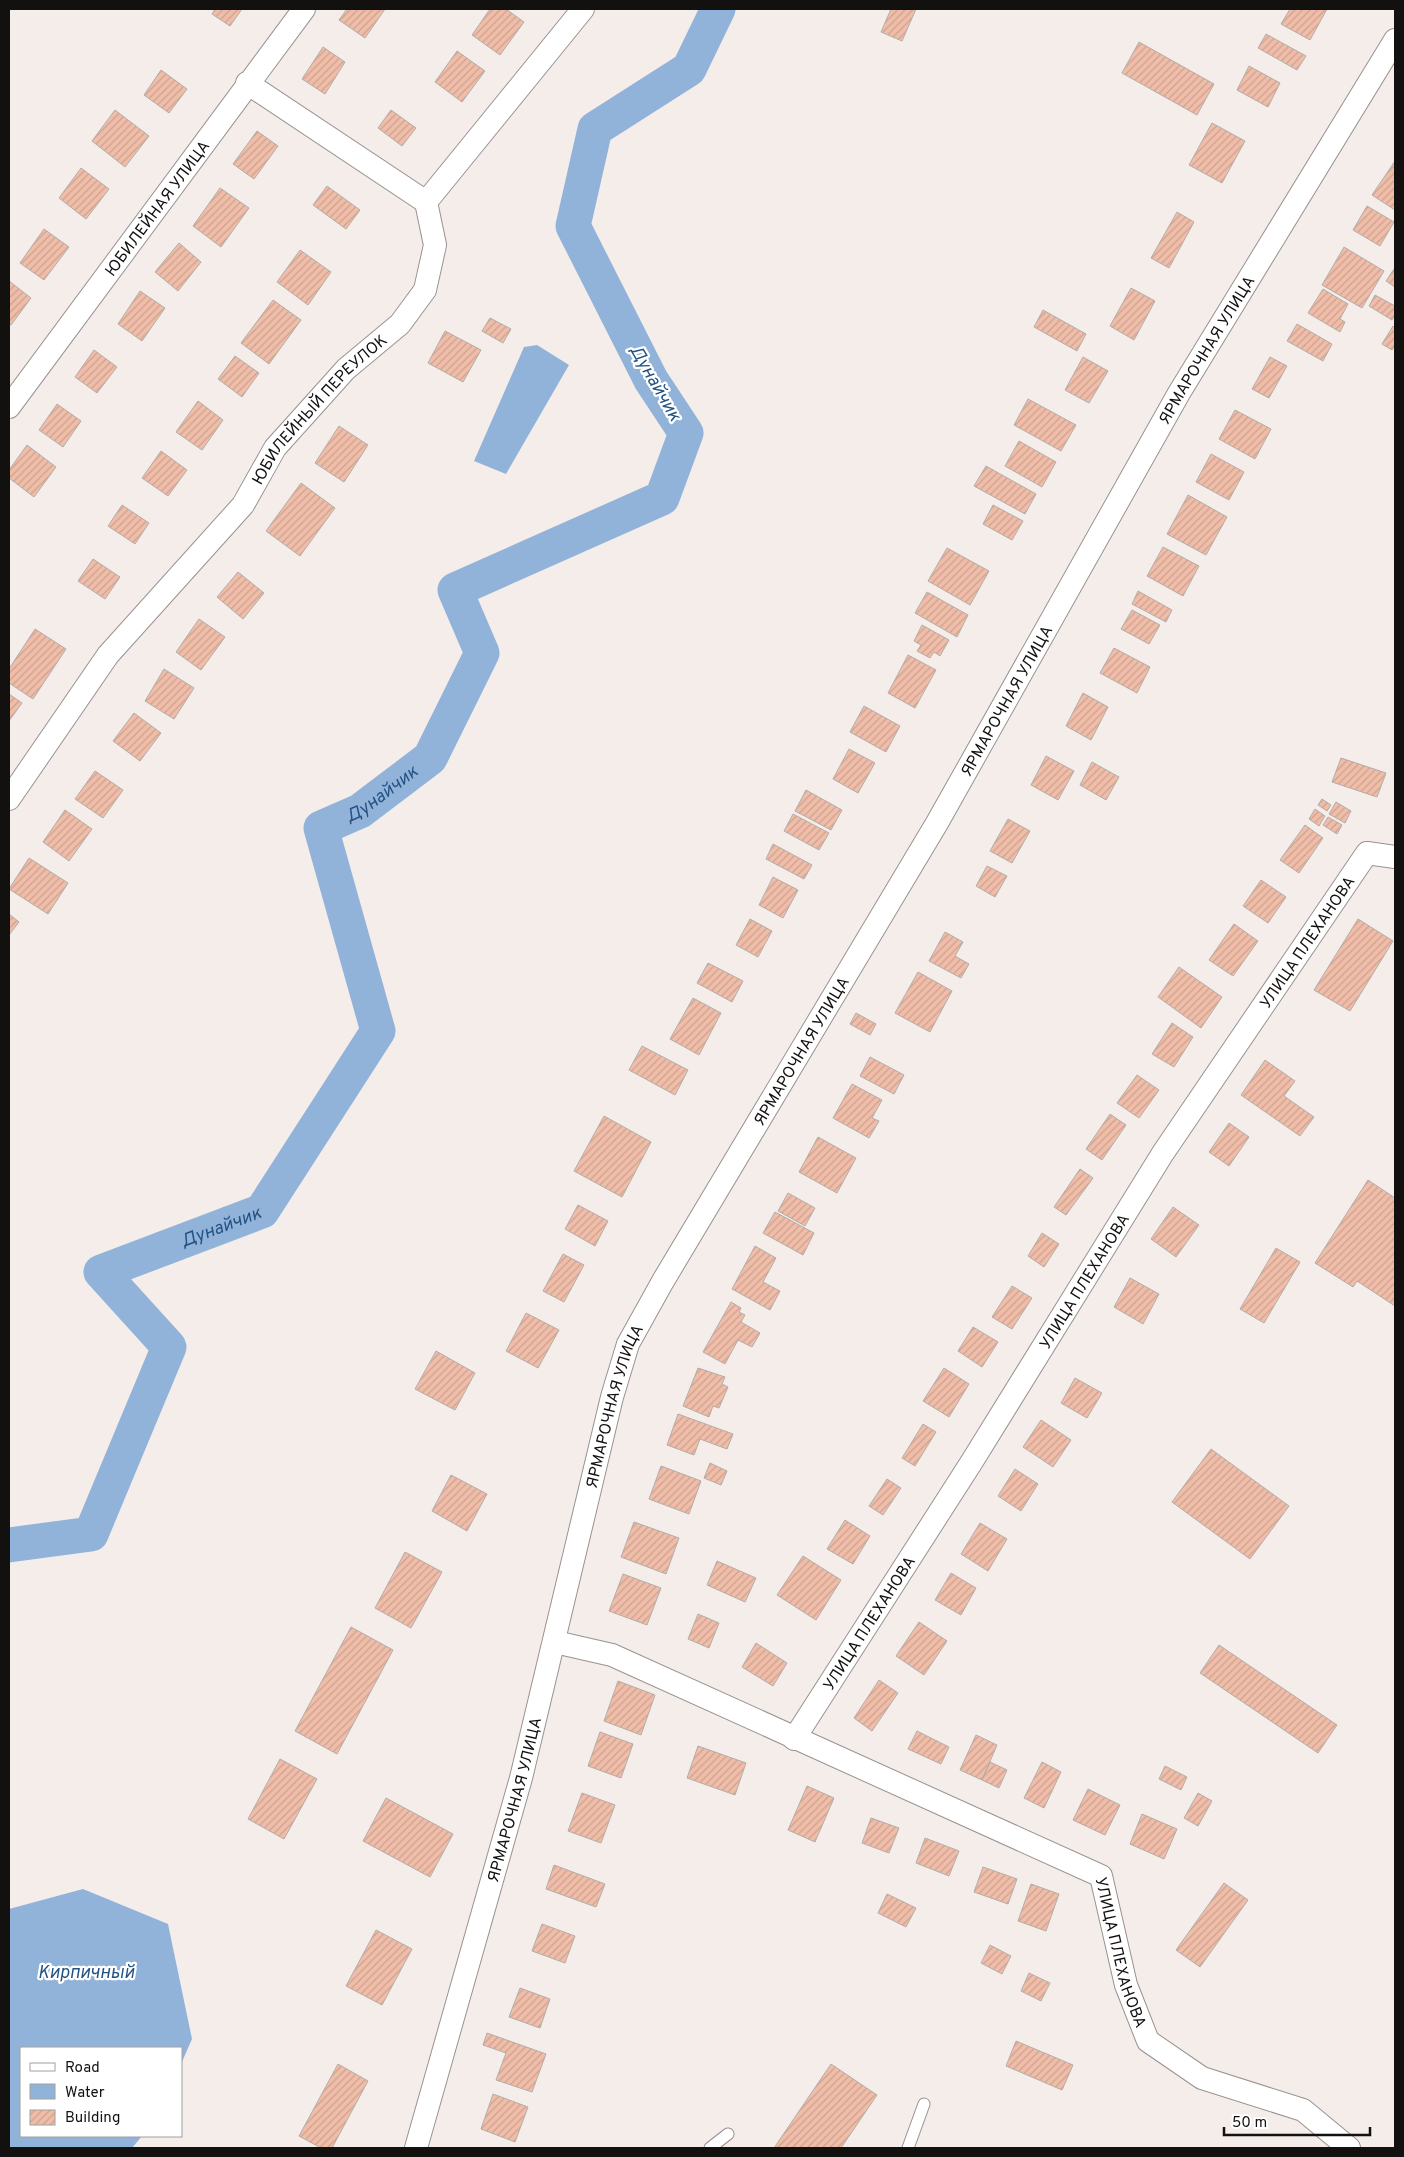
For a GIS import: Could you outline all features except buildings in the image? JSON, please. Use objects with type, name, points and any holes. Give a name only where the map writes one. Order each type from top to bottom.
[{"type":"street","name":"ЮБИЛЕЙНАЯ УЛИЦА","points":[[9,407],[247,83],[304,9]]},
{"type":"street","points":[[247,83],[426,202],[583,9]]},
{"type":"street","name":"ЯРМАРОЧНАЯ УЛИЦА","points":[[416,2148],[521,1778],[556,1642],[612,1397],[628,1344],[668,1273],[937,823],[1179,394],[1395,40]]},
{"type":"street","name":"ЮБИЛЕЙНЫЙ ПЕРЕУЛОК","points":[[9,799],[108,654],[243,504],[275,448],[346,369],[400,324],[425,290],[435,245],[426,202]]},
{"type":"street","name":"УЛИЦА ПЛЕХАНОВА","points":[[794,1739],[971,1463],[1163,1153],[1367,853],[1395,858]]},
{"type":"street","name":"УЛИЦА ПЛЕХАНОВА","points":[[556,1642],[612,1655],[794,1739],[1102,1876],[1126,1985],[1148,2041],[1202,2078],[1302,2110],[1349,2148]]},
{"type":"lane","points":[[908,2148],[924,2104]]},
{"type":"lane","points":[[710,2148],[728,2134]]},
{"type":"water","points":[[537,345],[569,365],[506,474],[474,461],[524,347]]},
{"type":"water","name":"Кирпичный","points":[[83,1889],[168,1924],[192,2039],[182,2062],[182,2047],[20,2047],[20,2137],[141,2137],[132,2148],[9,2148],[9,1909]]},
{"type":"waterway","name":"Дунайчик","points":[[9,1545],[91,1534],[169,1347],[101,1272],[262,1211],[378,1031],[321,828],[360,811],[430,758],[482,653],[455,590],[662,498],[686,433],[651,380],[573,226],[595,129],[689,69],[718,9]]}]
